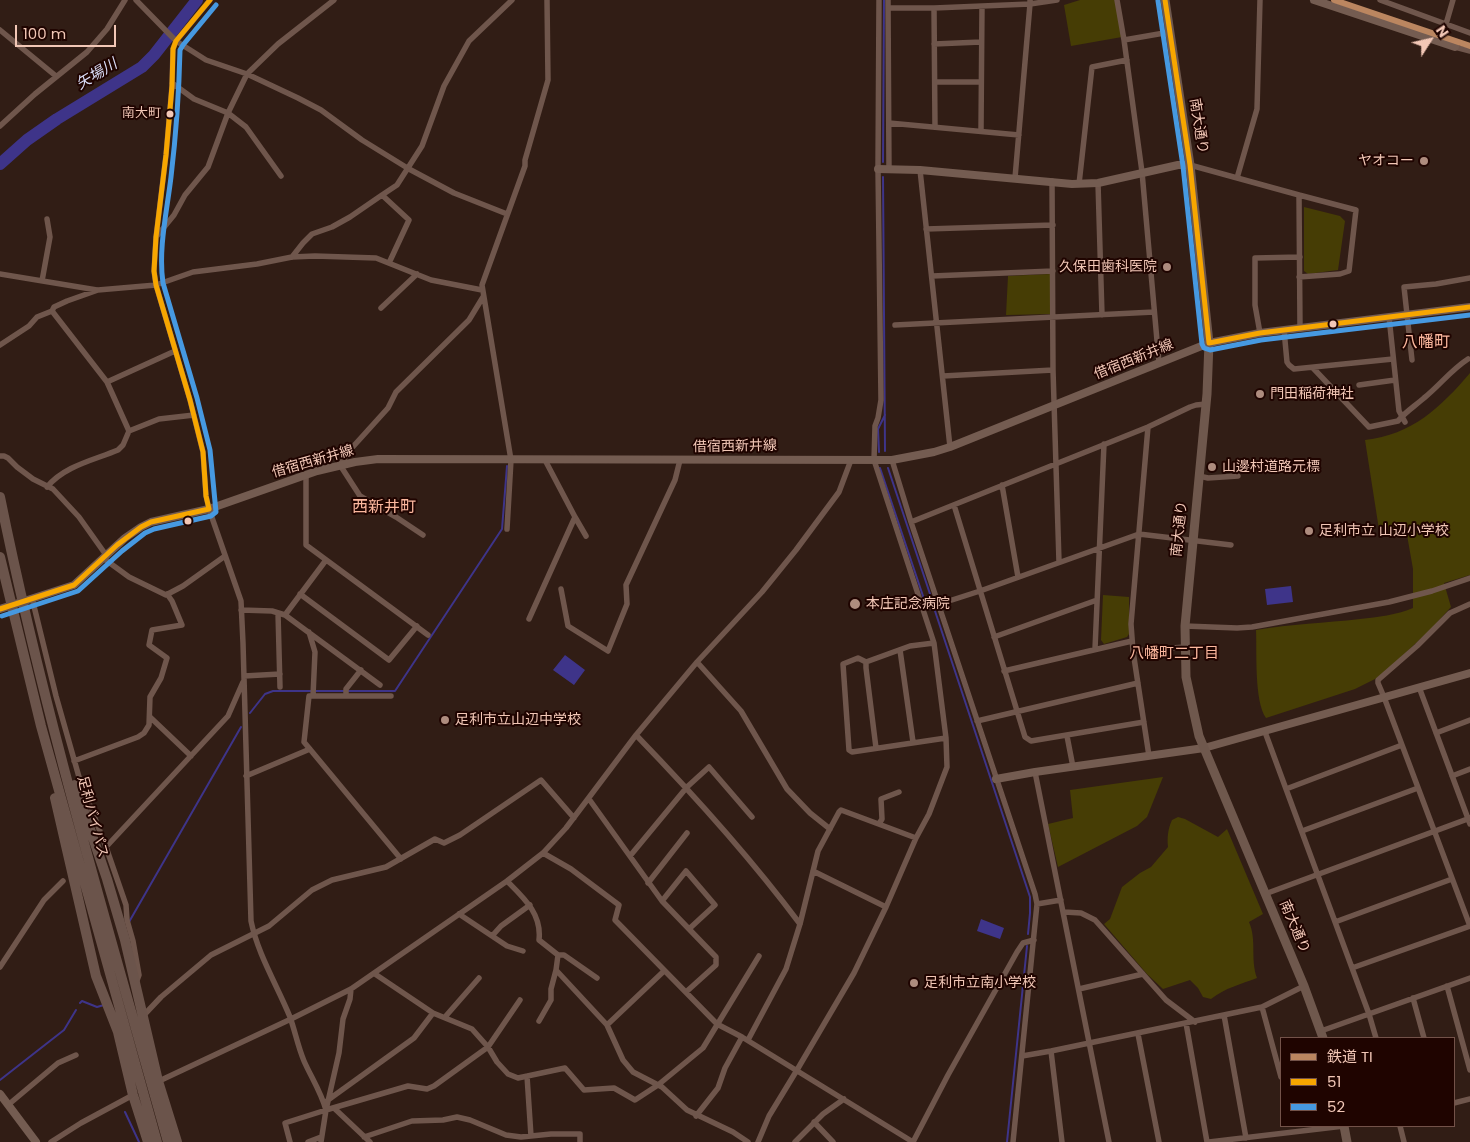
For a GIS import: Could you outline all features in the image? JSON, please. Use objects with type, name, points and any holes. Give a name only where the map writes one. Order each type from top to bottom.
[{"type":"highway","name":"足利バイパス","points":[[0,497],[27,600],[68,802],[157,1142]]},
{"type":"highway","name":"足利バイパス","points":[[0,557],[41,726],[68,802],[168,1142]]},
{"type":"highway","points":[[41,726],[59,816],[96,976],[118,1032],[133,1095],[148,1142]]},
{"type":"highway","points":[[54,730],[81,801],[107,879],[144,1015],[158,1081],[177,1142]]},
{"type":"main road","name":"南大通り","points":[[1165,0],[1190,165],[1209,343],[1209,372],[1185,626],[1186,677],[1193,715],[1204,748],[1304,986],[1322,1035]]},
{"type":"main road","points":[[1314,0],[1455,47]]},
{"type":"main road","points":[[878,169],[920,170],[1079,184],[1098,183],[1142,172],[1178,165],[1190,165]]},
{"type":"main road","name":"借宿西新井線","points":[[0,609],[74,585],[125,538],[151,522],[209,509],[340,465],[378,460],[892,460],[950,447],[1209,343],[1260,333],[1470,308]]},
{"type":"main road","points":[[996,779],[1204,748],[1470,673]]},
{"type":"main road","points":[[0,1094],[36,1142]]},
{"type":"main road","points":[[1344,1127],[1347,1142]]},
{"type":"street","points":[[0,126],[56,76],[87,52],[107,29],[125,0]]},
{"type":"street","points":[[136,0],[175,40],[206,60],[247,74],[321,110],[362,140],[409,169],[454,193],[507,214]]},
{"type":"street","points":[[210,0],[175,40],[173,49],[172,83],[154,271],[156,285],[203,452],[206,496],[209,509],[241,601],[246,776],[254,933],[291,1019],[299,1047],[315,1080],[326,1110]]},
{"type":"street","points":[[156,237],[174,214],[184,195],[208,167],[228,113],[247,74],[278,44],[334,0]]},
{"type":"street","points":[[292,257],[312,234],[338,224],[398,185],[422,146],[444,86],[469,41],[512,0]]},
{"type":"street","points":[[507,529],[511,460],[482,285],[525,166],[525,160],[548,80],[547,0]]},
{"type":"street","points":[[758,1142],[764,1124],[854,973],[886,907],[916,838],[929,814],[945,774],[946,738],[934,643],[874,460],[875,426],[881,400],[878,169],[879,0]]},
{"type":"street","points":[[888,0],[889,169]]},
{"type":"street","points":[[888,8],[982,6],[1057,0]]},
{"type":"street","points":[[1117,0],[1142,172],[1160,363]]},
{"type":"street","points":[[1236,178],[1256,110],[1260,0]]},
{"type":"street","points":[[1380,0],[1470,33]]},
{"type":"street","points":[[1446,24],[1454,0]]},
{"type":"street","points":[[1015,178],[1030,2]]},
{"type":"street","points":[[981,130],[982,6]]},
{"type":"street","points":[[934,8],[935,127]]},
{"type":"street","points":[[0,30],[56,76]]},
{"type":"street","points":[[1124,40],[1170,32]]},
{"type":"street","points":[[934,44],[981,42]]},
{"type":"street","points":[[1455,47],[1470,51]]},
{"type":"street","points":[[1079,184],[1092,67],[1127,60]]},
{"type":"street","points":[[935,82],[981,82]]},
{"type":"street","points":[[172,83],[194,99],[228,113],[246,127],[281,176]]},
{"type":"street","points":[[889,123],[1019,135]]},
{"type":"street","points":[[1190,165],[1356,210],[1349,271],[1340,274],[1299,277]]},
{"type":"street","points":[[920,170],[950,447]]},
{"type":"street","points":[[1052,181],[1053,370],[1059,562]]},
{"type":"street","points":[[1098,183],[1102,315]]},
{"type":"street","points":[[382,195],[409,220],[389,262]]},
{"type":"street","points":[[1299,195],[1300,328]]},
{"type":"street","points":[[42,281],[50,237],[47,219]]},
{"type":"street","points":[[926,229],[1052,225]]},
{"type":"street","points":[[0,274],[98,290],[156,285],[193,272],[257,264],[292,257],[376,258],[431,280],[482,290]]},
{"type":"street","points":[[1260,333],[1255,305],[1255,258],[1300,257]]},
{"type":"street","points":[[932,276],[1052,271]]},
{"type":"street","points":[[381,308],[417,274]]},
{"type":"street","points":[[1412,360],[1404,287],[1436,284],[1469,277]]},
{"type":"street","points":[[0,345],[29,326],[37,317],[52,311],[67,301],[98,290]]},
{"type":"street","points":[[423,535],[360,496],[340,465],[350,450],[388,408],[396,392],[469,320],[483,297]]},
{"type":"street","points":[[52,311],[107,382],[129,431]]},
{"type":"street","points":[[895,325],[1154,312]]},
{"type":"street","points":[[1388,318],[1399,411],[1404,419]]},
{"type":"street","points":[[1284,330],[1288,366],[1294,369],[1393,359]]},
{"type":"street","points":[[107,382],[175,351]]},
{"type":"street","points":[[1312,368],[1369,427],[1404,419],[1454,368],[1468,358]]},
{"type":"street","points":[[943,376],[1053,370]]},
{"type":"street","points":[[1359,385],[1395,380]]},
{"type":"street","points":[[911,522],[1196,405],[1206,404]]},
{"type":"street","points":[[47,486],[56,478],[77,466],[118,450],[123,445],[129,431],[159,419],[194,415]]},
{"type":"street","points":[[1148,426],[1131,624],[1133,651],[1150,756]]},
{"type":"street","points":[[1095,649],[1104,444]]},
{"type":"street","points":[[0,456],[8,458],[17,467],[53,489],[79,517],[105,557],[128,577],[167,594],[182,625],[152,630],[149,645],[167,658],[161,678],[150,697],[150,725],[144,733],[74,761]]},
{"type":"street","points":[[545,460],[586,536]]},
{"type":"street","points":[[561,589],[568,626],[608,651],[627,604],[626,585],[675,480],[680,460]]},
{"type":"street","points":[[51,1142],[80,1123],[158,1081],[351,989],[460,914],[543,853],[574,818],[636,735],[697,662],[762,592],[796,550],[839,492],[852,460]]},
{"type":"street","points":[[892,460],[1037,904],[1012,1142]]},
{"type":"street","points":[[306,475],[306,545],[428,635]]},
{"type":"street","points":[[1199,476],[1208,478],[1238,476]]},
{"type":"street","points":[[1002,485],[1018,577]]},
{"type":"street","points":[[954,505],[1025,737],[1030,741],[1144,722]]},
{"type":"street","points":[[529,618],[575,517]]},
{"type":"street","points":[[924,609],[980,592],[1139,534],[1231,545]]},
{"type":"street","points":[[167,594],[183,586],[226,556]]},
{"type":"street","points":[[280,687],[282,614],[326,560]]},
{"type":"street","points":[[1185,626],[1252,627],[1389,602],[1432,591],[1470,578]]},
{"type":"street","points":[[300,594],[389,660],[416,626]]},
{"type":"street","points":[[27,600],[78,777],[106,847],[126,905],[126,920],[133,941],[139,976],[136,984]]},
{"type":"street","points":[[994,636],[1097,600]]},
{"type":"street","points":[[1352,968],[1470,926],[1378,680],[1450,614],[1470,604]]},
{"type":"street","points":[[241,610],[272,611],[282,614],[380,685]]},
{"type":"street","points":[[309,632],[314,652],[313,696]]},
{"type":"street","points":[[1004,671],[1132,641]]},
{"type":"street","points":[[934,643],[910,646],[866,662],[858,658],[843,664],[849,750],[852,752],[946,738]]},
{"type":"street","points":[[1133,651],[1185,647]]},
{"type":"street","points":[[900,650],[913,742]]},
{"type":"street","points":[[697,662],[741,711],[787,789],[810,813],[830,828]]},
{"type":"street","points":[[866,662],[876,748]]},
{"type":"street","points":[[346,696],[346,689],[361,670]]},
{"type":"street","points":[[244,678],[280,674]]},
{"type":"street","points":[[106,847],[228,716],[244,678]]},
{"type":"street","points":[[977,721],[1138,683]]},
{"type":"street","points":[[1265,894],[1469,820],[1419,687]]},
{"type":"street","points":[[391,696],[309,696],[304,742],[401,859]]},
{"type":"street","points":[[150,717],[191,756]]},
{"type":"street","points":[[1436,733],[1470,720]]},
{"type":"street","points":[[1264,732],[1302,831],[1376,1037]]},
{"type":"street","points":[[636,735],[687,787],[742,851],[800,924]]},
{"type":"street","points":[[1067,736],[1072,767]]},
{"type":"street","points":[[1286,789],[1402,745]]},
{"type":"street","points":[[246,776],[310,749]]},
{"type":"street","points":[[630,856],[687,787],[709,767],[752,817]]},
{"type":"street","points":[[1452,776],[1470,769]]},
{"type":"street","points":[[1035,772],[1110,1142]]},
{"type":"street","points":[[144,1015],[211,955],[269,926],[312,890],[332,880],[386,866],[435,839],[444,843],[460,835],[540,780],[574,818]]},
{"type":"street","points":[[1302,831],[1418,788]]},
{"type":"street","points":[[879,824],[882,819],[881,799],[899,792]]},
{"type":"street","points":[[588,799],[662,901],[716,957],[717,962],[713,969],[686,992]]},
{"type":"street","points":[[696,1116],[718,1088],[725,1068],[745,1039],[786,969],[800,924],[818,851],[841,810],[916,838]]},
{"type":"street","points":[[648,883],[687,833]]},
{"type":"street","points":[[543,853],[571,869],[619,905],[615,920],[717,1024],[797,1070],[913,1142],[1017,952],[1023,943],[1034,940]]},
{"type":"street","points":[[662,901],[686,871],[715,906],[689,929]]},
{"type":"street","points":[[813,871],[886,907]]},
{"type":"street","points":[[1335,922],[1452,878]]},
{"type":"street","points":[[507,880],[530,905],[539,924],[539,940],[558,955],[564,955],[597,978]]},
{"type":"street","points":[[0,967],[44,900],[64,881]]},
{"type":"street","points":[[1037,904],[1061,900]]},
{"type":"street","points":[[492,936],[501,926],[530,905]]},
{"type":"street","points":[[1064,912],[1081,913],[1095,920],[1166,1000],[1195,1022]]},
{"type":"street","points":[[460,914],[507,946],[523,951]]},
{"type":"street","points":[[539,1020],[551,1000],[551,989],[558,955]]},
{"type":"street","points":[[375,974],[433,1012],[472,1029],[508,1074],[518,1078],[566,1068],[584,1090],[614,1088],[635,1100],[658,1085],[702,1048],[759,956]]},
{"type":"street","points":[[556,970],[607,1025],[623,1060],[633,1072],[658,1085],[696,1116],[733,1132],[748,1142]]},
{"type":"street","points":[[607,1025],[664,971]]},
{"type":"street","points":[[1079,989],[1143,974]]},
{"type":"street","points":[[445,1017],[479,978]]},
{"type":"street","points":[[1322,1035],[1369,1014],[1470,978]]},
{"type":"street","points":[[1022,1056],[1052,1052],[1262,1007],[1304,986]]},
{"type":"street","points":[[1447,986],[1470,1070]]},
{"type":"street","points":[[308,1142],[321,1140],[339,1053],[343,1019],[350,999],[351,989]]},
{"type":"street","points":[[1414,998],[1424,1037]]},
{"type":"street","points":[[290,1142],[285,1123],[408,1086],[427,1089],[441,1082],[488,1047],[520,1000]]},
{"type":"street","points":[[1262,1007],[1280,1073]]},
{"type":"street","points":[[328,1101],[414,1038],[433,1012]]},
{"type":"street","points":[[1224,1015],[1246,1138]]},
{"type":"street","points":[[1186,1023],[1208,1142],[1337,1127]]},
{"type":"street","points":[[1138,1034],[1159,1142]]},
{"type":"street","points":[[1052,1052],[1062,1142]]},
{"type":"street","points":[[8,1104],[58,1063],[76,1055]]},
{"type":"street","points":[[527,1076],[531,1136]]},
{"type":"street","points":[[795,1142],[823,1114],[844,1099]]},
{"type":"street","points":[[1455,1103],[1470,1099]]},
{"type":"street","points":[[334,1108],[370,1142]]},
{"type":"street","points":[[364,1137],[412,1121],[444,1120],[457,1117],[470,1120],[521,1140],[531,1136],[580,1134],[580,1142]]},
{"type":"street","points":[[814,1122],[833,1142]]},
{"type":"street","points":[[1295,1127],[1297,1133]]},
{"type":"street","points":[[1400,1127],[1404,1142]]},
{"type":"shaded area","points":[[1080,0],[1115,0],[1122,37],[1071,46],[1064,5]]},
{"type":"shaded area","points":[[1304,207],[1340,216],[1345,221],[1338,270],[1308,274],[1304,271]]},
{"type":"shaded area","points":[[1050,274],[1051,314],[1006,315],[1008,276]]},
{"type":"shaded area","points":[[1470,373],[1470,575],[1444,583],[1451,607],[1432,628],[1384,673],[1355,689],[1266,718],[1262,710],[1258,688],[1256,630],[1380,616],[1413,608],[1413,569],[1407,535],[1380,536],[1365,440],[1382,437],[1411,426],[1436,408]]},
{"type":"shaded area","points":[[1291,586],[1293,602],[1267,605],[1265,589]]},
{"type":"shaded area","points":[[1103,595],[1129,597],[1129,634],[1127,637],[1104,644],[1101,640]]},
{"type":"shaded area","points":[[565,655],[585,670],[574,685],[553,670]]},
{"type":"shaded area","points":[[1163,777],[1147,817],[1137,826],[1058,867],[1048,824],[1073,818],[1070,790]]},
{"type":"shaded area","points":[[1178,817],[1218,837],[1227,829],[1263,914],[1249,922],[1253,936],[1254,964],[1257,978],[1227,989],[1211,999],[1203,997],[1190,980],[1163,989],[1147,974],[1104,924],[1110,919],[1122,887],[1151,867],[1168,847],[1168,833],[1172,820]]},
{"type":"shaded area","points":[[981,919],[1004,928],[1000,939],[977,931]]},
{"type":"waterway","name":"矢場川","points":[[0,164],[27,140],[57,119],[142,67],[154,55],[197,0]]},
{"type":"waterway","points":[[883,162],[884,0]]},
{"type":"waterway","points":[[883,177],[885,451]]},
{"type":"waterway","points":[[879,452],[878,429],[885,415]]},
{"type":"waterway","points":[[250,713],[265,694],[273,691],[395,691],[502,529],[507,466]]},
{"type":"waterway","points":[[880,468],[925,602]]},
{"type":"waterway","points":[[888,468],[932,600]]},
{"type":"waterway","points":[[935,611],[1030,897],[1028,934]]},
{"type":"waterway","points":[[129,922],[241,727]]},
{"type":"waterway","points":[[1007,1142],[1027,946]]},
{"type":"waterway","points":[[80,1003],[82,1001],[97,1007],[104,1005]]},
{"type":"waterway","points":[[0,1080],[64,1030],[76,1010]]},
{"type":"waterway","points":[[125,1112],[139,1142]]},
{"type":"rail line","name":"TI","points":[[1334,0],[1470,46]]},
{"type":"transit line","name":"51","points":[[0,609],[74,585],[117,545],[151,522],[209,509],[206,496],[203,452],[190,400],[156,285],[154,271],[172,86],[173,49],[176,41],[210,0]]},
{"type":"transit line","name":"51","points":[[1165,0],[1190,165],[1209,343],[1260,333],[1470,307]]},
{"type":"transit line","name":"52","points":[[1158,1],[1183,166],[1202,344],[1204,348],[1210,350],[1261,340],[1470,315]]},
{"type":"transit line","name":"52","points":[[2,616],[78,591],[145,533],[154,529],[211,516],[216,512],[210,450],[197,398],[163,283],[162,270],[164,230],[176,130],[180,50],[216,5]]},
{"type":"place","name":"南大町","points":[[170,114]]},
{"type":"place","name":"ヤオコー","points":[[1424,161]]},
{"type":"place","name":"久保田歯科医院","points":[[1167,267]]},
{"type":"place","name":"門田稲荷神社","points":[[1260,394]]},
{"type":"place","name":"山邊村道路元標","points":[[1212,467]]},
{"type":"place","name":"足利市立 山辺小学校","points":[[1309,531]]},
{"type":"place","name":"本庄記念病院","points":[[855,604]]},
{"type":"place","name":"足利市立山辺中学校","points":[[445,720]]},
{"type":"place","name":"足利市立南小学校","points":[[914,983]]},
{"type":"district","name":"八幡町","points":[[1426,343]]},
{"type":"district","name":"西新井町","points":[[384,508]]},
{"type":"district","name":"八幡町二丁目","points":[[1174,654]]}]
